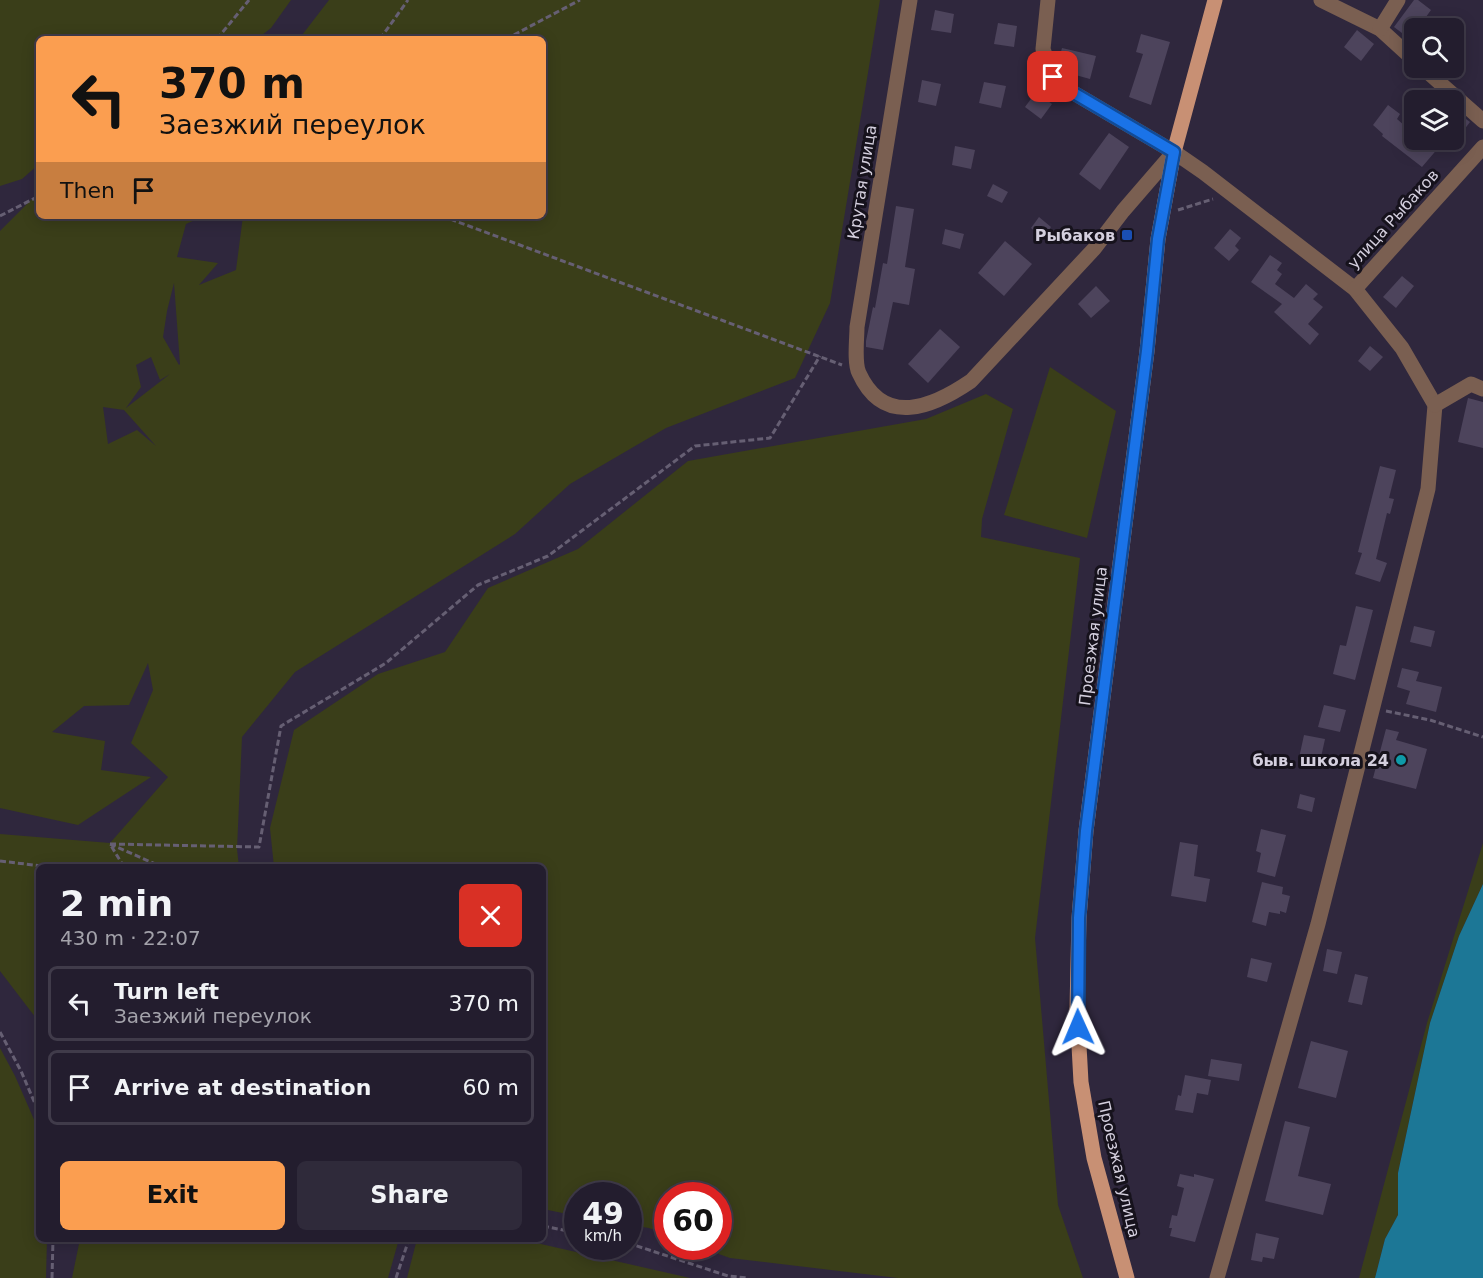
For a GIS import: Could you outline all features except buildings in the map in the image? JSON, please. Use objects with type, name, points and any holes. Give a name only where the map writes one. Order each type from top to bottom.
[{"type":"main road","name":"Проезжая улица","points":[[1127,1278],[1094,1158],[1081,1082],[1077,1009],[1079,918],[1086,831],[1147,351],[1158,239],[1174,152],[1215,0]]},
{"type":"street","name":"Крутая улица","points":[[857,371],[857,327],[910,0]]},
{"type":"street","points":[[1048,0],[1043,49],[1053,77],[1067,89],[1174,152],[1355,289],[1402,348],[1435,405],[1428,489],[1318,924],[1217,1278]]},
{"type":"street","points":[[1321,0],[1380,29],[1404,51]]},
{"type":"street","points":[[1380,29],[1398,0]]},
{"type":"street","points":[[1434,78],[1483,121]]},
{"type":"street","name":"улица Рыбаков","points":[[1355,289],[1483,147]]},
{"type":"street","points":[[857,371],[876,398],[895,407],[917,408],[948,396],[971,381],[1094,249],[1123,211],[1174,152]]},
{"type":"street","points":[[1435,405],[1471,384],[1483,389]]},
{"type":"path","points":[[220,36],[249,0]]},
{"type":"path","points":[[382,36],[408,0]]},
{"type":"path","points":[[512,36],[580,0]]},
{"type":"path","points":[[1178,210],[1207,200],[1232,195]]},
{"type":"path","points":[[0,216],[36,197]]},
{"type":"path","points":[[450,219],[857,371]]},
{"type":"path","points":[[110,843],[259,847],[281,726],[386,663],[478,585],[548,556],[695,446],[770,438],[820,356]]},
{"type":"path","points":[[1372,708],[1430,720],[1483,737]]},
{"type":"path","points":[[110,843],[122,864]]},
{"type":"path","points":[[110,843],[156,864]]},
{"type":"path","points":[[0,861],[36,865]]},
{"type":"path","points":[[0,1032],[21,1071],[36,1106]]},
{"type":"path","points":[[546,1227],[564,1230]]},
{"type":"path","points":[[52,1278],[53,1242]]},
{"type":"path","points":[[396,1278],[408,1242]]},
{"type":"path","points":[[642,1248],[728,1276],[748,1278]]},
{"type":"green space","points":[[0,0],[291,0],[271,28],[261,36],[36,36],[36,167],[22,179],[0,186]]},
{"type":"green space","points":[[329,0],[880,0],[830,303],[795,378],[666,428],[570,484],[515,534],[295,672],[242,737],[237,849],[239,864],[36,864],[36,1018],[0,971],[0,834],[110,843],[168,777],[131,743],[153,690],[148,663],[129,705],[84,706],[52,732],[105,741],[101,770],[151,777],[78,825],[0,808],[0,231],[36,195],[36,219],[197,219],[186,224],[177,257],[218,263],[199,285],[236,270],[243,219],[546,219],[546,36],[301,36]],"holes":[[[174,283],[180,364],[163,337]],[[151,357],[160,380],[170,374],[126,408],[141,387],[136,365]],[[103,407],[124,410],[156,446],[137,430],[108,444]]]},
{"type":"green space","points":[[1050,367],[1116,411],[1087,538],[1004,515]]},
{"type":"green space","points":[[986,394],[1013,409],[982,519],[981,537],[1080,558],[1035,938],[1058,1205],[1083,1278],[898,1278],[732,1258],[732,1182],[654,1182],[654,1230],[642,1227],[642,1182],[564,1182],[564,1213],[546,1210],[546,864],[274,864],[270,828],[294,730],[378,674],[445,652],[488,588],[578,549],[688,461],[926,419]]},
{"type":"green space","points":[[1483,843],[1483,884],[1459,936],[1430,1023],[1398,1173],[1398,1215],[1385,1239],[1375,1278],[1359,1278],[1427,1023]]},
{"type":"green space","points":[[0,1048],[36,1124],[36,1242],[47,1242],[46,1278],[0,1278]]},
{"type":"green space","points":[[79,1242],[398,1242],[388,1278],[72,1278]]},
{"type":"green space","points":[[416,1242],[532,1242],[564,1249],[564,1260],[611,1260],[690,1278],[407,1278]]},
{"type":"water","points":[[1483,884],[1483,1278],[1375,1278],[1385,1239],[1398,1215],[1398,1173],[1430,1023],[1459,936]]},
{"type":"place","name":"Рыбаков","points":[[1127,235]]},
{"type":"place","name":"быв. школа 24","points":[[1401,760]]},
{"type":"route","points":[[1053,77],[1067,89],[1174,152],[1158,239],[1147,351],[1086,831],[1079,918],[1078,1027]]}]
